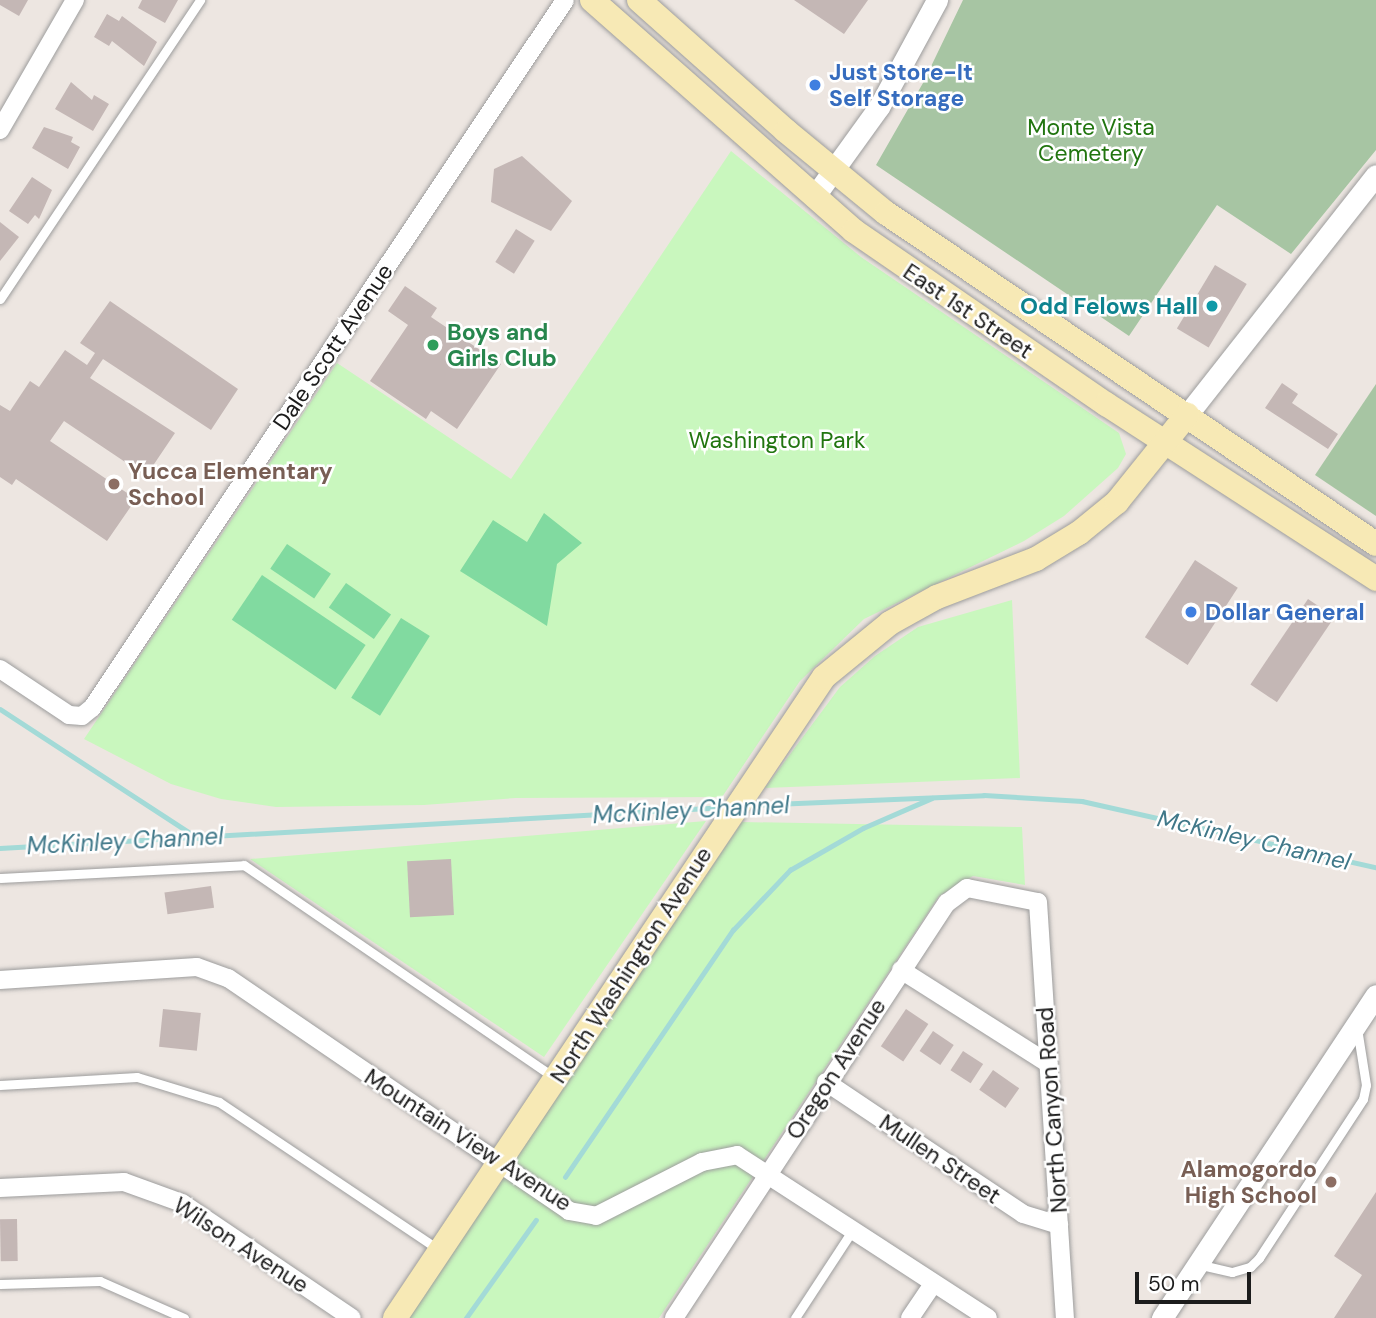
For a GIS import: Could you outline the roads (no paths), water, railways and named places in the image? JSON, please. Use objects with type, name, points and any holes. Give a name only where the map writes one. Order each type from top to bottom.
[{"type":"main road","name":"East 1st Street","points":[[592,0],[814,197],[922,280],[1376,579]]},
{"type":"main road","name":"East 1st Street","points":[[639,0],[835,173],[932,247],[1187,415],[1376,544]]},
{"type":"main road","name":"North Washington Avenue","points":[[395,1318],[719,829],[824,677],[855,649],[937,597],[1036,559],[1079,533],[1117,502],[1187,415]]},
{"type":"street","points":[[0,130],[75,0]]},
{"type":"street","name":"Dale Scott Avenue","points":[[0,669],[69,715],[82,716],[92,708],[565,0]]},
{"type":"street","points":[[814,197],[835,173],[879,107],[937,0]]},
{"type":"street","points":[[1187,415],[1376,175]]},
{"type":"street","name":"Oregon Avenue","points":[[674,1318],[826,1082],[947,903],[967,888],[1038,902]]},
{"type":"street","name":"North Canyon Road","points":[[1038,902],[1065,1318]]},
{"type":"street","name":"Mountain View Avenue","points":[[0,980],[197,967],[228,978],[569,1211],[596,1216],[702,1163],[737,1155],[988,1318]]},
{"type":"street","points":[[901,970],[1049,1064]]},
{"type":"street","points":[[1162,1318],[1195,1264],[1376,995]]},
{"type":"street","name":"Mullen Street","points":[[826,1082],[1023,1214],[1059,1225]]},
{"type":"street","name":"Wilson Avenue","points":[[0,1188],[124,1182],[182,1203],[352,1318]]},
{"type":"street","points":[[911,1318],[933,1284]]},
{"type":"lane","points":[[0,299],[200,0]]},
{"type":"lane","points":[[0,878],[244,865],[556,1078]]},
{"type":"lane","points":[[1195,1264],[1240,1271],[1250,1267],[1266,1247],[1363,1099],[1366,1086],[1356,1024]]},
{"type":"lane","points":[[0,1085],[138,1077],[219,1102],[441,1252]]},
{"type":"lane","points":[[795,1318],[852,1231]]},
{"type":"lane","points":[[0,1284],[100,1281],[184,1318]]},
{"type":"waterway","points":[[0,709],[198,838]]},
{"type":"waterway","name":"McKinley Channel","points":[[749,805],[984,795],[1082,801],[1376,867]]},
{"type":"waterway","points":[[565,1177],[733,930],[790,870],[863,828],[932,798]]},
{"type":"waterway","name":"McKinley Channel","points":[[0,848],[726,807]]},
{"type":"waterway","points":[[466,1318],[536,1220]]},
{"type":"place","name":"Just Store-It Self Storage","points":[[815,85]]},
{"type":"place","name":"Odd Felows Hall","points":[[1212,306]]},
{"type":"place","name":"Boys and Girls Club","points":[[433,345]]},
{"type":"place","name":"Yucca Elementary School","points":[[114,484]]},
{"type":"place","name":"Dollar General","points":[[1191,612]]},
{"type":"place","name":"Alamogordo High School","points":[[1331,1182]]},
{"type":"park label","name":"Monte Vista Cemetery","points":[[1091,140]]},
{"type":"park label","name":"Washington Park","points":[[777,440]]}]
